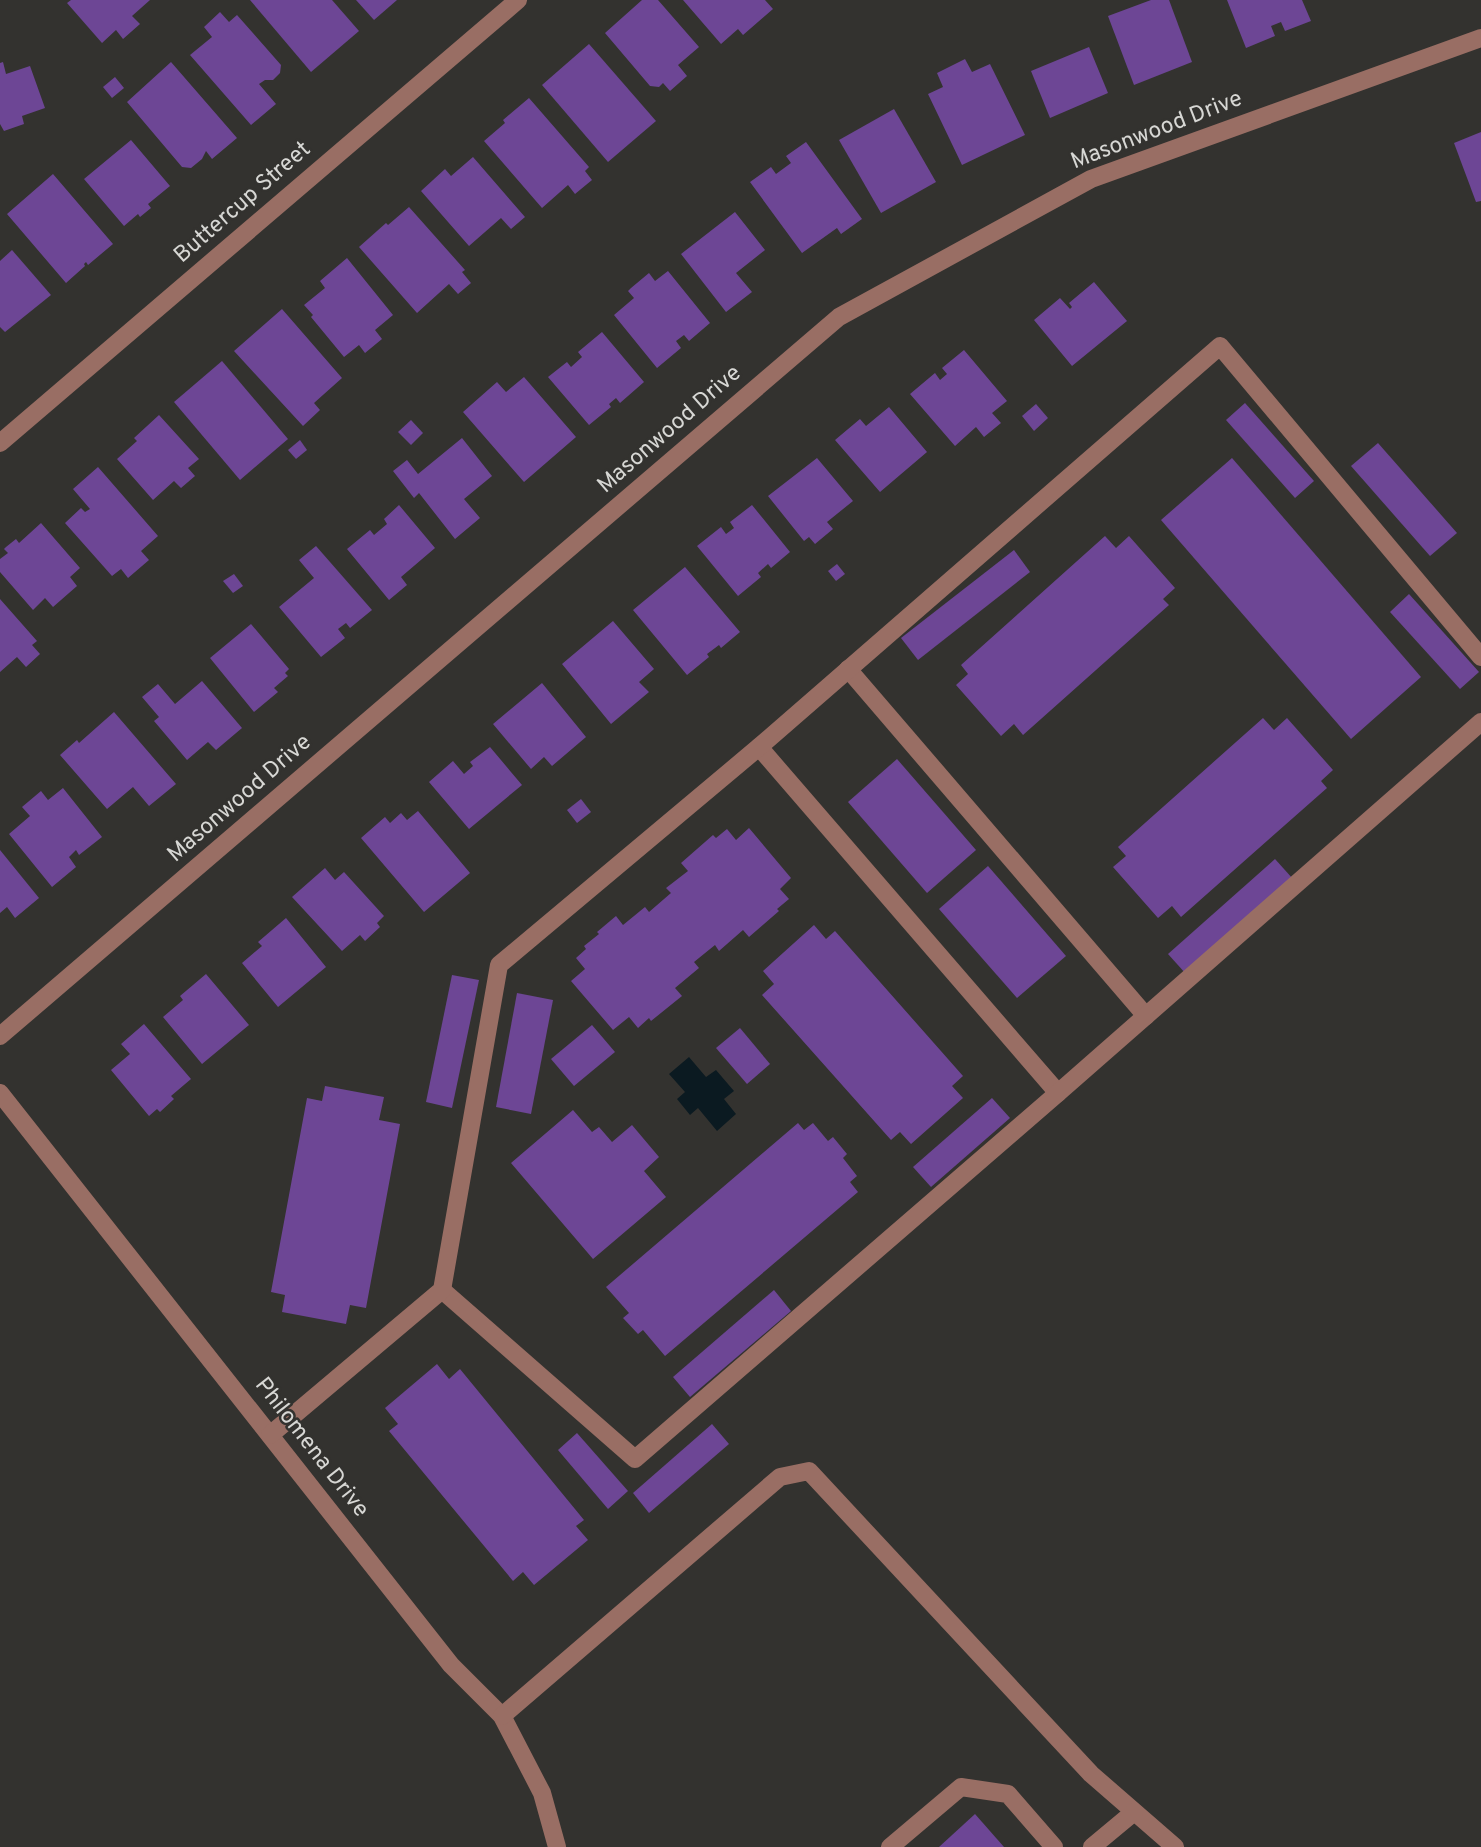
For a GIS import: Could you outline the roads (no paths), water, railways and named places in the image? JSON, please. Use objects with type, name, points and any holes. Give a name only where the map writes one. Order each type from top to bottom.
[{"type":"street","name":"Buttercup Street","points":[[0,443],[518,0]]},
{"type":"street","name":"Masonwood Drive","points":[[0,1036],[839,317],[1091,179],[1481,38]]},
{"type":"street","points":[[270,1436],[442,1290],[499,965],[759,747],[1220,346],[1481,657]]},
{"type":"street","points":[[848,669],[1146,1016]]},
{"type":"street","points":[[442,1290],[635,1459],[1481,722]]},
{"type":"street","points":[[759,747],[1058,1093]]},
{"type":"street","name":"Philomena Drive","points":[[0,1093],[451,1665],[502,1716],[542,1793],[557,1847]]},
{"type":"street","points":[[502,1716],[780,1477],[809,1471],[1091,1773],[1175,1847]]},
{"type":"street","points":[[890,1847],[961,1787],[1007,1794],[1054,1847]]},
{"type":"street","points":[[1092,1847],[1135,1812]]}]
